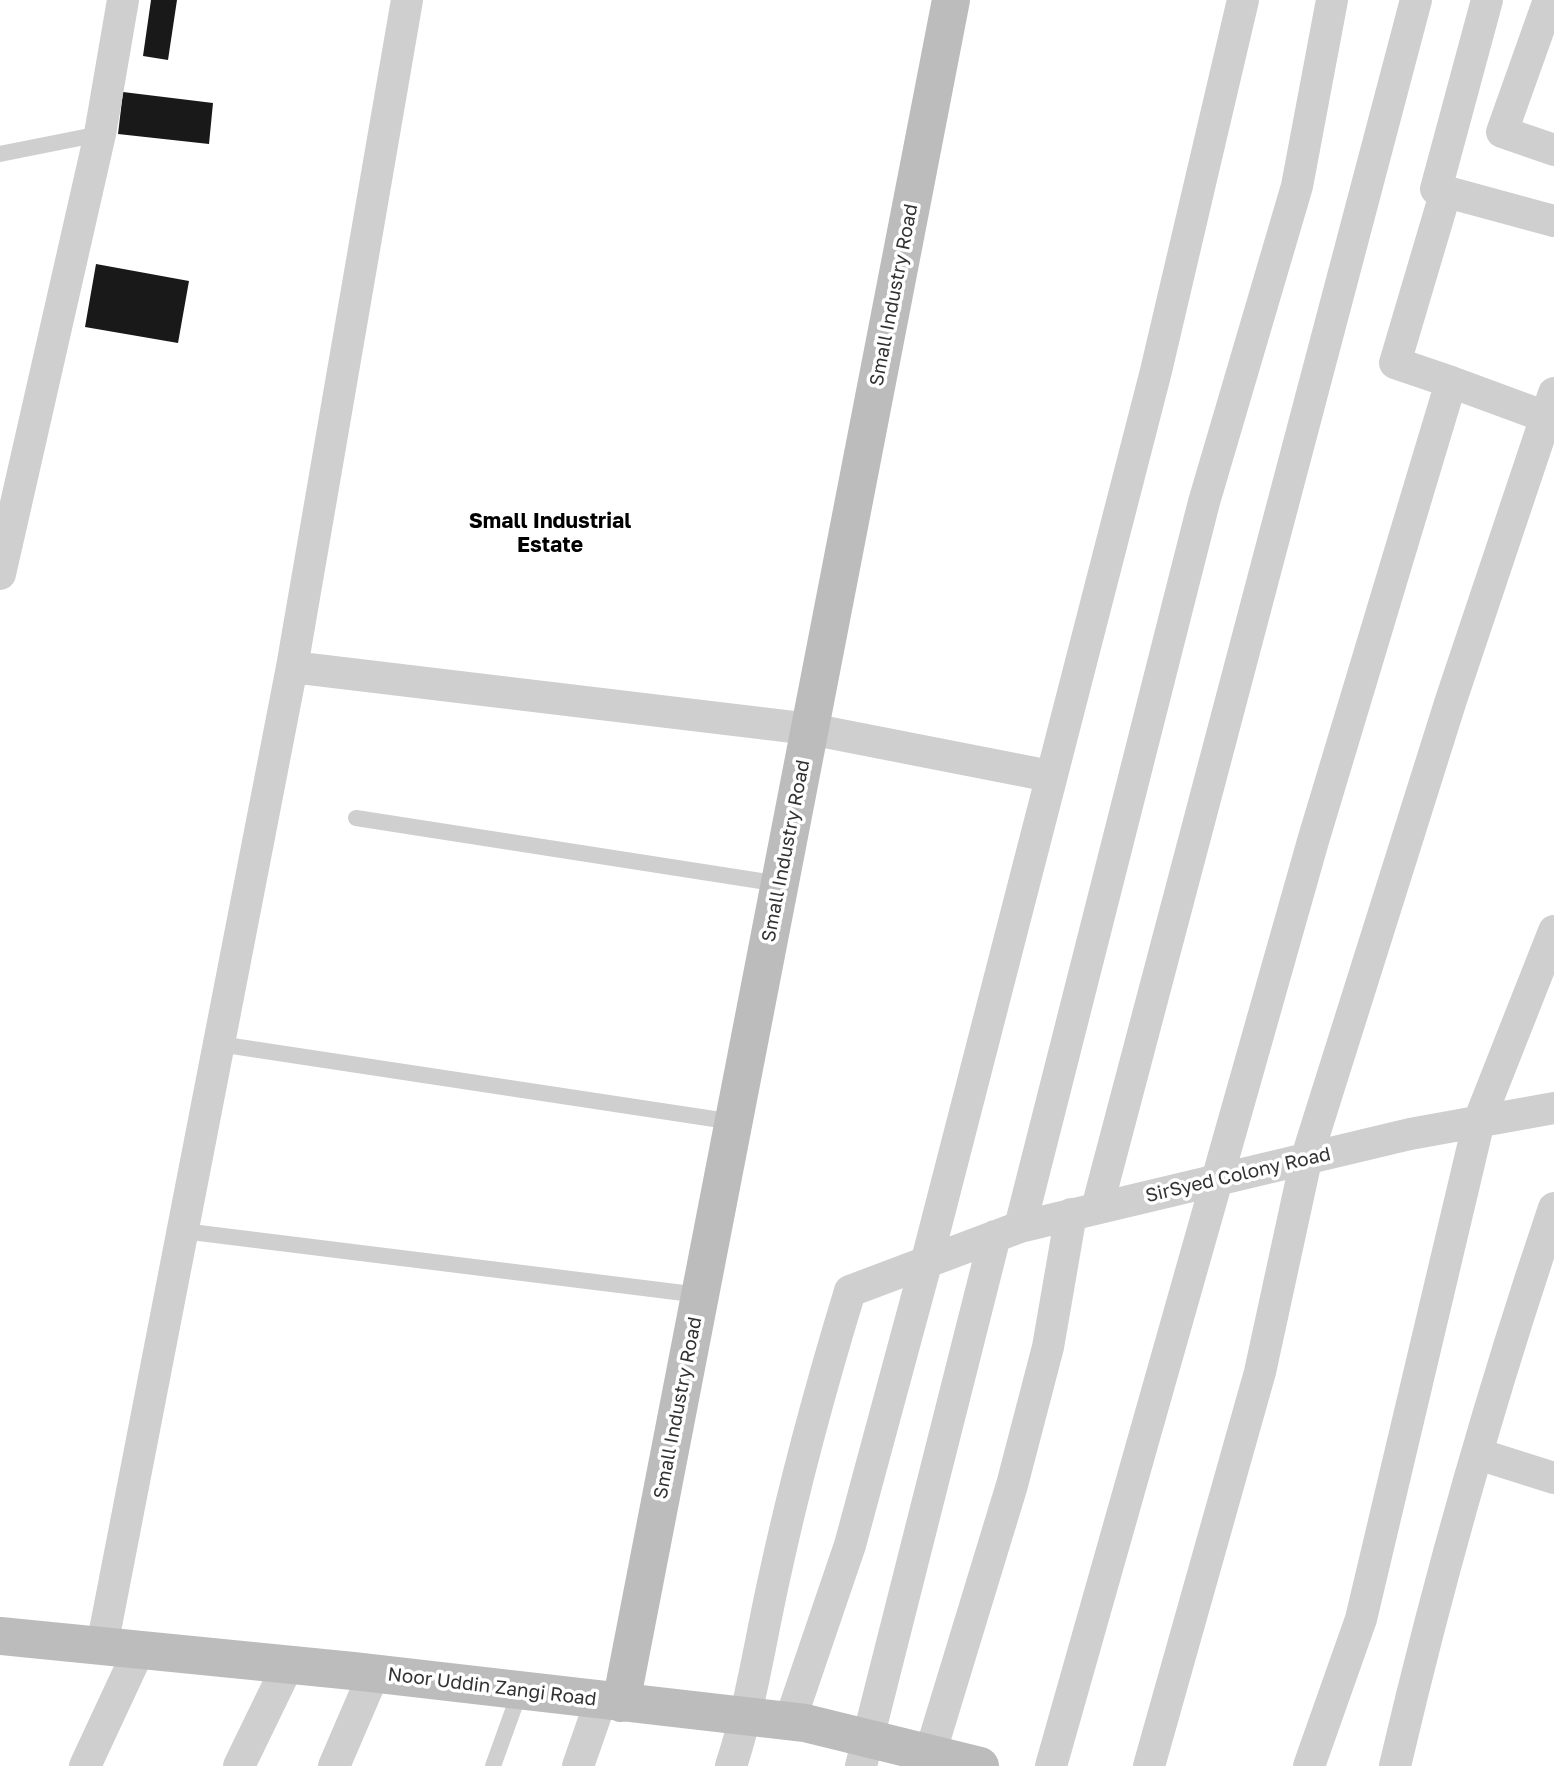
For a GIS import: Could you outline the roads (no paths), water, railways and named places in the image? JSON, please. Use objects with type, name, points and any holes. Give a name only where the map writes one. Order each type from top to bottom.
[{"type":"street","points":[[0,574],[8,507],[100,134],[123,0]]},
{"type":"street","points":[[102,1646],[292,667],[407,0]]},
{"type":"street","name":"Small Industry Road","points":[[611,1702],[700,1295],[951,0]]},
{"type":"street","points":[[790,1721],[850,1545],[927,1260],[1156,371],[1243,0]]},
{"type":"street","points":[[865,1752],[1204,502],[1297,186],[1332,0]]},
{"type":"street","points":[[956,1762],[1012,1485],[1084,1211],[1416,0]]},
{"type":"street","points":[[1487,0],[1436,189],[1554,221]]},
{"type":"street","points":[[1549,0],[1502,132],[1554,150]]},
{"type":"street","points":[[1149,1766],[1260,1372],[1306,1160],[1451,700],[1550,405],[1451,382],[1395,363],[1446,191]]},
{"type":"street","points":[[1051,1766],[1312,841],[1451,382]]},
{"type":"street","points":[[292,667],[810,729],[1050,776]]},
{"type":"street","points":[[1309,1766],[1361,1619],[1479,1121],[1554,931]]},
{"type":"street","name":"SirSyed Colony Road","points":[[747,1717],[774,1579],[817,1403],[850,1291],[1007,1231],[1410,1134],[1554,1108]]},
{"type":"street","points":[[1395,1766],[1421,1654],[1478,1454],[1553,1212]]},
{"type":"street","points":[[1478,1454],[1554,1478]]},
{"type":"street","name":"Noor Uddin Zangi Road","points":[[0,1636],[374,1673],[790,1721],[865,1752],[956,1762]]},
{"type":"street","points":[[85,1766],[139,1650]]},
{"type":"street","points":[[239,1766],[288,1665]]},
{"type":"street","points":[[334,1766],[374,1673]]},
{"type":"street","points":[[578,1766],[611,1702]]},
{"type":"street","points":[[731,1766],[747,1717]]},
{"type":"lane","points":[[0,154],[100,134]]},
{"type":"lane","points":[[356,818],[780,884]]},
{"type":"lane","points":[[219,1044],[734,1122]]},
{"type":"lane","points":[[183,1231],[700,1295]]},
{"type":"lane","points":[[493,1766],[520,1691]]},
{"type":"district","name":"Small Industrial Estate","points":[[550,533]]}]
